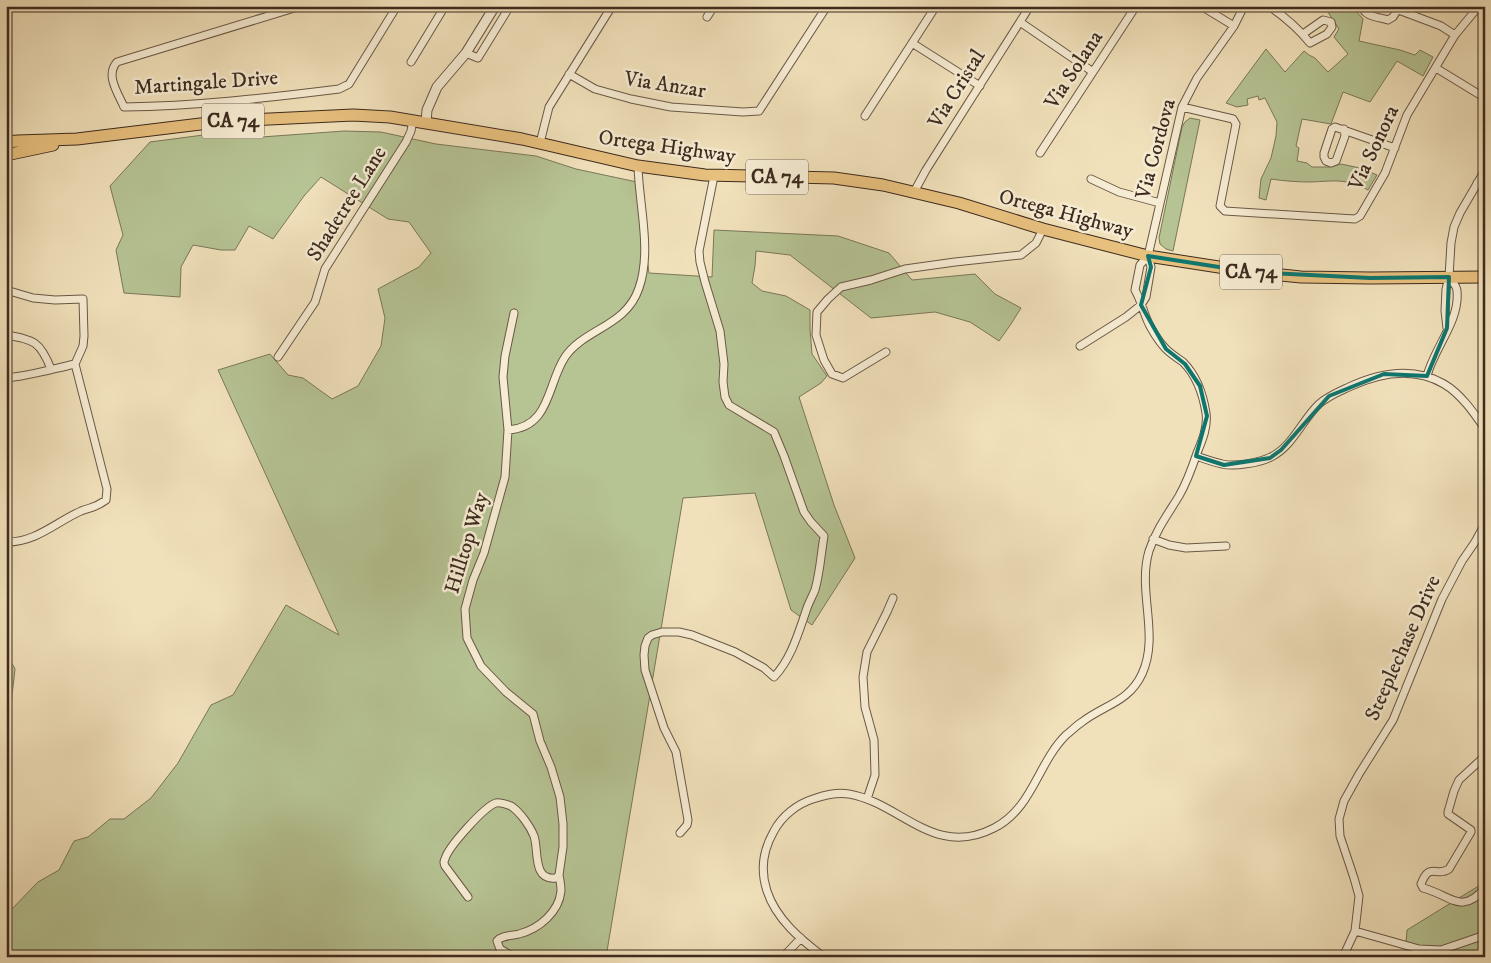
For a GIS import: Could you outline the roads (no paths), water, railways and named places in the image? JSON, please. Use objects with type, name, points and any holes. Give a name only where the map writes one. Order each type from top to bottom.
[{"type":"main road","name":"Ortega Highway","points":[[6,155],[77,140],[177,126],[275,118],[353,115],[390,117],[500,135],[638,166],[714,176],[834,178],[884,185],[959,202],[1043,229],[1148,256],[1251,272],[1301,277],[1485,278]]},
{"type":"main road","name":"Ortega Highway","points":[[6,142],[77,140]]},
{"type":"street","name":"Martingale Drive","points":[[301,6],[117,62],[111,72],[111,77],[124,107],[269,98],[339,89],[349,84],[397,6]]},
{"type":"street","points":[[410,62],[445,6]]},
{"type":"street","points":[[426,122],[427,110],[437,86],[466,53],[495,6]]},
{"type":"street","points":[[466,53],[478,58],[510,6]]},
{"type":"street","points":[[540,143],[549,107],[612,6]]},
{"type":"street","points":[[707,17],[714,6]]},
{"type":"street","name":"Via Anzar","points":[[569,74],[595,89],[671,107],[742,112],[759,111],[826,6]]},
{"type":"street","points":[[865,116],[936,6]]},
{"type":"street","name":"Via Cristal","points":[[914,192],[1030,6]]},
{"type":"street","name":"Via Solana","points":[[1040,153],[1136,6]]},
{"type":"street","points":[[1201,6],[1234,26]]},
{"type":"street","name":"Via Cordova","points":[[1148,256],[1182,107],[1197,78],[1234,26],[1244,6]]},
{"type":"street","points":[[1269,6],[1303,34]]},
{"type":"street","points":[[1362,6],[1366,14],[1388,20],[1394,16],[1398,9]]},
{"type":"street","points":[[1388,6],[1441,26],[1455,35]]},
{"type":"street","name":"Via Sonora","points":[[1182,107],[1233,119],[1236,124],[1220,206],[1225,211],[1355,219],[1360,216],[1385,173],[1408,115],[1455,35],[1479,6]]},
{"type":"street","points":[[1020,22],[1093,72]]},
{"type":"street","points":[[912,43],[980,86]]},
{"type":"street","points":[[1436,68],[1485,98]]},
{"type":"street","name":"Shadetree Lane","points":[[278,357],[316,302],[325,269],[409,137],[413,120]]},
{"type":"street","points":[[1344,129],[1345,136],[1336,161],[1331,163],[1326,161],[1324,153],[1332,129],[1336,127],[1344,129],[1396,148]]},
{"type":"street","points":[[508,430],[519,430],[532,422],[547,403],[565,357],[583,340],[616,320],[631,303],[639,290],[644,267],[644,247],[638,166]]},
{"type":"street","points":[[1447,328],[1445,311],[1446,288],[1449,277],[1454,227],[1485,170]]},
{"type":"street","points":[[680,833],[687,825],[688,820],[678,758],[664,728],[645,670],[646,642],[656,633],[673,632],[692,635],[735,652],[764,668],[774,677],[794,645],[814,591],[824,536],[804,512],[774,432],[729,405],[726,397],[722,382],[724,364],[720,331],[705,282],[700,256],[701,239],[714,176]]},
{"type":"street","points":[[1091,179],[1119,192],[1160,203]]},
{"type":"street","points":[[1477,183],[1485,187]]},
{"type":"street","points":[[886,352],[843,378],[832,374],[824,360],[816,335],[818,312],[832,294],[841,287],[872,280],[906,269],[1021,255],[1036,243],[1043,229]]},
{"type":"street","points":[[824,957],[790,927],[772,904],[764,882],[763,864],[770,837],[777,825],[788,813],[805,802],[827,794],[846,794],[867,799],[916,826],[941,836],[963,837],[990,830],[1012,816],[1022,806],[1050,756],[1064,737],[1081,722],[1116,703],[1136,684],[1142,674],[1149,648],[1145,581],[1148,554],[1153,539],[1186,482],[1204,436],[1207,416],[1200,386],[1185,364],[1166,349],[1150,327],[1141,305],[1139,297],[1135,290],[1140,264],[1148,256],[1151,267],[1146,297],[1141,305],[1126,317],[1080,346]]},
{"type":"street","points":[[1427,376],[1430,363],[1455,312],[1457,289],[1449,277]]},
{"type":"street","points":[[6,290],[33,298],[55,300],[83,299],[84,336],[75,364],[107,489],[106,500],[96,507],[81,511],[30,538],[6,542]]},
{"type":"street","points":[[1445,311],[1455,312]]},
{"type":"street","name":"Hilltop Way","points":[[514,313],[504,356],[503,377],[508,430],[505,477],[484,553],[473,580],[465,609],[466,638],[481,666],[506,692],[533,714],[540,741],[551,767],[560,797],[563,847],[559,875],[561,890],[559,901],[555,909],[542,923],[522,933],[500,937],[497,941],[500,950],[514,957]]},
{"type":"street","points":[[6,335],[31,340],[45,354],[51,369]]},
{"type":"street","points":[[6,378],[33,375],[75,364]]},
{"type":"street","points":[[1196,456],[1224,465],[1270,458],[1291,440],[1312,411],[1329,396],[1361,381],[1384,374],[1404,372],[1427,376],[1445,384],[1463,400],[1485,429]]},
{"type":"street","name":"Steeplechase Drive","points":[[1343,957],[1354,932],[1359,896],[1340,836],[1339,819],[1344,801],[1393,720],[1442,599],[1462,561],[1485,524]]},
{"type":"street","points":[[1153,539],[1169,545],[1186,548],[1226,546]]},
{"type":"street","points":[[867,799],[875,775],[874,740],[865,708],[863,677],[867,652],[888,612],[893,598]]},
{"type":"street","points":[[1485,756],[1460,780],[1448,812],[1448,814],[1471,830],[1471,832],[1449,869],[1445,872],[1431,871],[1427,873],[1421,884],[1423,888],[1461,902],[1472,900],[1485,888]]},
{"type":"street","points":[[468,897],[445,866],[445,858],[479,816],[490,806],[498,802],[509,805],[517,812],[534,836],[538,865],[542,874],[551,878],[556,878],[559,875]]},
{"type":"street","points":[[1354,932],[1419,949],[1441,950],[1485,935]]},
{"type":"street","points":[[783,957],[801,938]]}]
